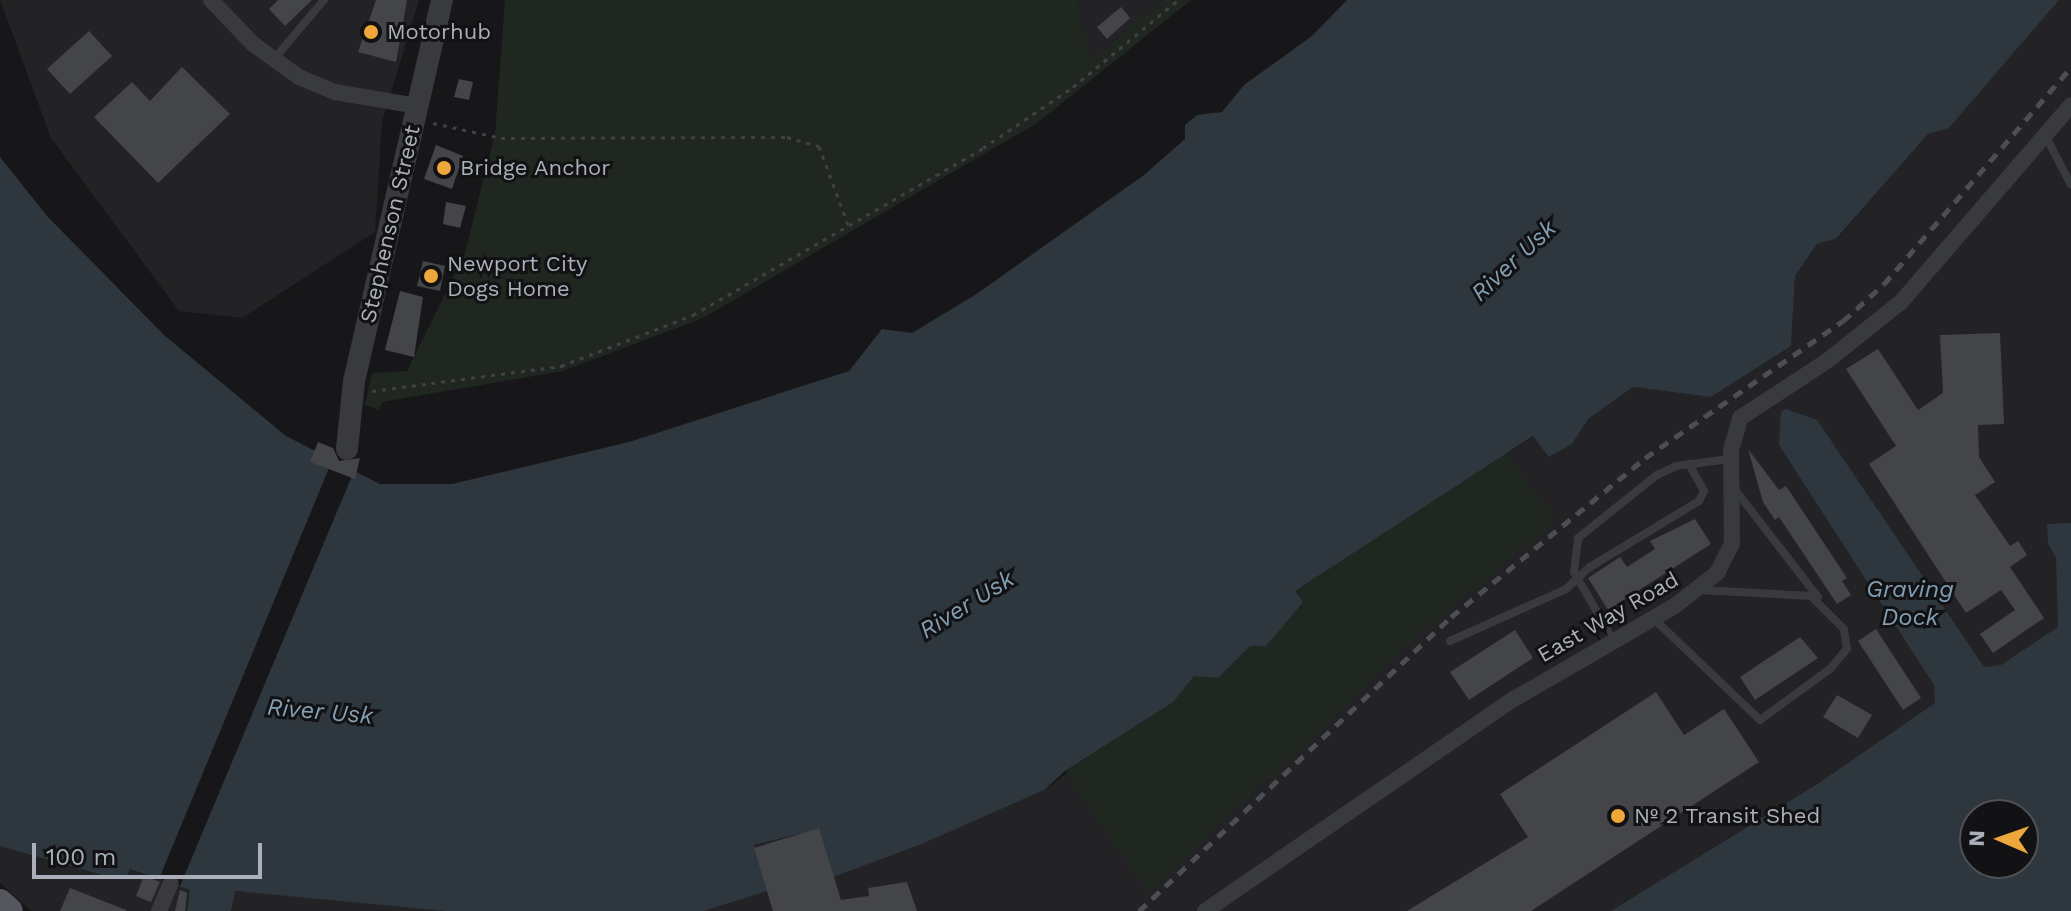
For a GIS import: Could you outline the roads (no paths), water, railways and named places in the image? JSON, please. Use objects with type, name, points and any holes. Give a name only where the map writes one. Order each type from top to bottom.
[{"type":"main road","points":[[0,902],[10,911]]},
{"type":"street","points":[[211,0],[274,59],[299,77],[335,92],[415,112]]},
{"type":"street","name":"Stephenson Street","points":[[347,449],[354,381],[442,0]]},
{"type":"street","name":"East Way Road","points":[[1205,911],[1514,699],[1653,618],[1698,590],[1717,573],[1732,544],[1731,459],[1736,427],[1745,412],[1814,370],[1901,302],[2071,105]]},
{"type":"street","points":[[159,911],[171,883]]},
{"type":"lane","points":[[274,59],[324,0]]},
{"type":"lane","points":[[2045,135],[2071,185]]},
{"type":"lane","points":[[1613,640],[1577,579],[1573,549],[1584,530],[1657,475],[1689,464],[1731,459]]},
{"type":"lane","points":[[1450,641],[1577,579],[1699,501],[1704,491],[1689,464]]},
{"type":"lane","points":[[1653,618],[1760,720],[1843,656],[1847,635],[1733,484]]},
{"type":"lane","points":[[1698,590],[1797,593],[1824,604]]},
{"type":"water","name":"River Usk","points":[[1347,0],[2059,0],[1949,128],[1928,134],[1836,239],[1817,244],[1795,276],[1791,346],[1711,397],[1633,387],[1588,419],[1572,444],[1549,457],[1533,436],[1295,591],[1303,602],[1266,646],[1250,646],[1218,678],[1194,676],[1173,702],[1065,771],[1044,790],[919,845],[833,877],[819,829],[754,845],[770,890],[704,911],[446,911],[235,891],[231,911],[187,911],[190,890],[130,869],[126,878],[109,877],[0,846],[0,157],[47,216],[164,335],[286,436],[380,484],[452,484],[629,442],[849,371],[882,329],[912,333],[975,295],[1144,175],[1185,139],[1185,125],[1197,115],[1222,112],[1244,85],[1312,36]]},
{"type":"water","name":"Graving Dock","points":[[1786,409],[1817,420],[1984,667],[2001,665],[2058,627],[2056,557],[2048,544],[2047,524],[2071,523],[2071,911],[1611,911],[1819,783],[1935,703],[1934,685],[1779,445],[1781,412]]},
{"type":"railway","points":[[1139,911],[1451,617],[1645,458],[1843,321],[1884,284],[2071,67]]},
{"type":"place","name":"Motorhub","points":[[371,32]]},
{"type":"place","name":"Bridge Anchor","points":[[444,168]]},
{"type":"place","name":"Newport City Dogs Home","points":[[431,276]]},
{"type":"place","name":"№ 2 Transit Shed","points":[[1618,816]]}]
